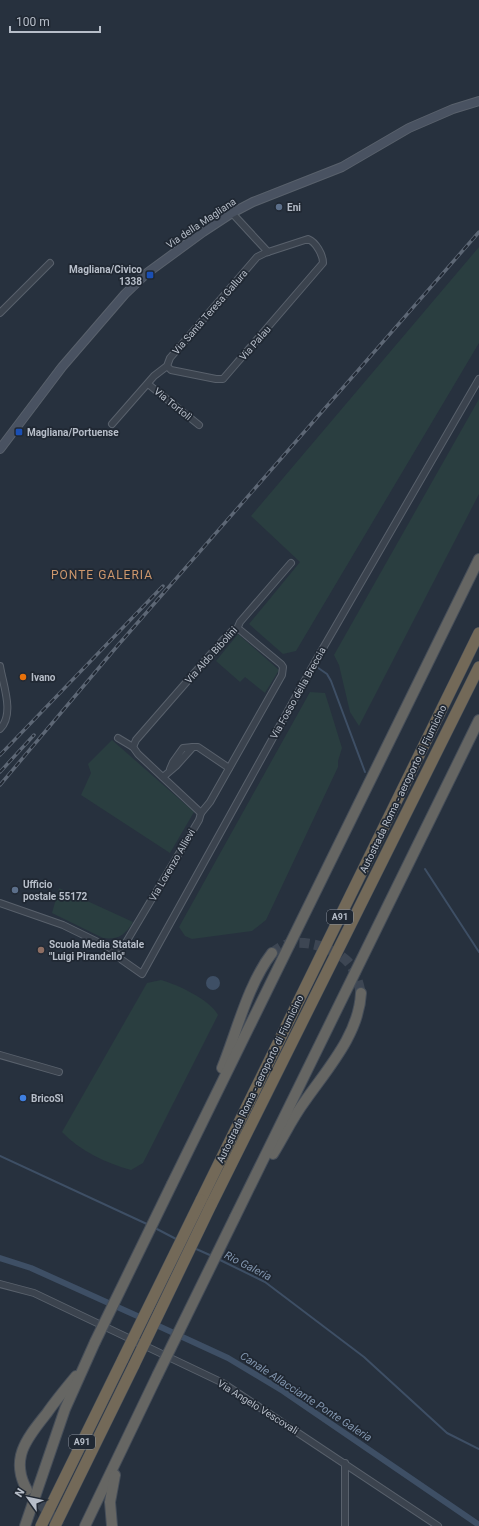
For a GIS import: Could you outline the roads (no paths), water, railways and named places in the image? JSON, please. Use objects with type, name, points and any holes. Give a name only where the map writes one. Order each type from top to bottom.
[{"type":"highway","points":[[25,1526],[65,1410],[85,1363],[479,559]]},
{"type":"highway","name":"Autostrada Roma - aeroporto di Fiumicino","points":[[41,1526],[479,633]]},
{"type":"highway","name":"Autostrada Roma - aeroporto di Fiumicino","points":[[55,1526],[212,1205],[479,668]]},
{"type":"highway","points":[[85,1526],[479,720]]},
{"type":"highway","points":[[205,1116],[206,1105],[238,1029],[252,988],[261,967],[272,953]]},
{"type":"highway","points":[[236,1217],[304,1102],[345,1043],[357,1016],[361,993]]},
{"type":"highway","points":[[28,1490],[22,1479],[20,1464],[25,1442],[31,1431],[85,1363]]},
{"type":"highway","points":[[112,1526],[110,1508],[111,1491],[124,1447]]},
{"type":"main road","name":"Via della Magliana","points":[[0,449],[62,367],[129,290],[147,273],[232,213],[253,202],[338,169],[409,128],[448,111],[479,101]]},
{"type":"street","points":[[232,213],[268,252]]},
{"type":"street","name":"Via Santa Teresa Gallura","points":[[112,424],[158,373],[168,366],[170,358],[255,259],[268,252],[308,238],[322,254],[324,262]]},
{"type":"street","name":"Via Palau","points":[[168,366],[171,370],[223,379],[324,262]]},
{"type":"street","points":[[0,313],[50,263]]},
{"type":"street","name":"Via Fosso della Breccia","points":[[110,948],[125,963],[142,974],[315,661],[479,379]]},
{"type":"street","name":"Via Tortolì","points":[[148,384],[199,425]]},
{"type":"street","name":"Via Aldo Bibolini","points":[[133,747],[136,740],[224,639],[233,630],[237,629],[240,622],[291,564]]},
{"type":"street","name":"Via Lorenzo Allievi","points":[[110,948],[122,946],[133,933],[282,675],[283,668],[237,629]]},
{"type":"street","points":[[0,666],[8,709],[6,722],[0,729]]},
{"type":"street","points":[[118,738],[133,747],[201,813]]},
{"type":"street","points":[[163,777],[170,769],[176,766],[193,747],[198,747],[229,768]]},
{"type":"street","points":[[0,903],[63,925],[110,948]]},
{"type":"street","points":[[0,1055],[59,1072]]},
{"type":"street","name":"Via Angelo Vescovali","points":[[0,1284],[14,1286],[39,1296],[223,1384],[345,1463],[438,1526]]},
{"type":"street","points":[[345,1463],[345,1526]]},
{"type":"water","points":[[210,976],[216,976],[220,980],[220,986],[216,990],[210,990],[206,986],[206,980]]},
{"type":"waterway","points":[[311,663],[327,674],[331,681],[365,772]]},
{"type":"waterway","points":[[425,869],[479,952]]},
{"type":"waterway","name":"Rio Galeria","points":[[0,1156],[149,1225]]},
{"type":"waterway","name":"Rio Galeria","points":[[155,1228],[178,1240]]},
{"type":"waterway","name":"Rio Galeria","points":[[194,1248],[212,1256]]},
{"type":"waterway","name":"Canale Allacciante Ponte Galeria","points":[[0,1258],[31,1268],[144,1319]]},
{"type":"waterway","name":"Rio Galeria","points":[[218,1259],[265,1282],[364,1357],[447,1433],[479,1449]]},
{"type":"waterway","name":"Canale Allacciante Ponte Galeria","points":[[152,1323],[228,1358],[283,1391],[479,1525]]},
{"type":"tunnel","points":[[272,953],[282,946],[292,943],[309,944],[335,952],[351,965],[361,993]]},
{"type":"tunnel","points":[[30,1493],[61,1526]]},
{"type":"railway","points":[[0,785],[119,644],[479,232]]},
{"type":"railway","points":[[0,755],[163,586]]},
{"type":"railway","points":[[0,772],[34,735]]},
{"type":"place","name":"Eni","points":[[279,207]]},
{"type":"place","name":"Magliana/Civico 1338","points":[[150,275]]},
{"type":"place","name":"Magliana/Portuense","points":[[19,432]]},
{"type":"place","name":"Ivano","points":[[23,677]]},
{"type":"place","name":"Ufficio postale 55172","points":[[15,890]]},
{"type":"place","name":"Scuola Media Statale \"Luigi Pirandello\"","points":[[41,950]]},
{"type":"place","name":"BricoSì","points":[[23,1098]]},
{"type":"district","name":"PONTE GALERIA","points":[[102,575]]}]
